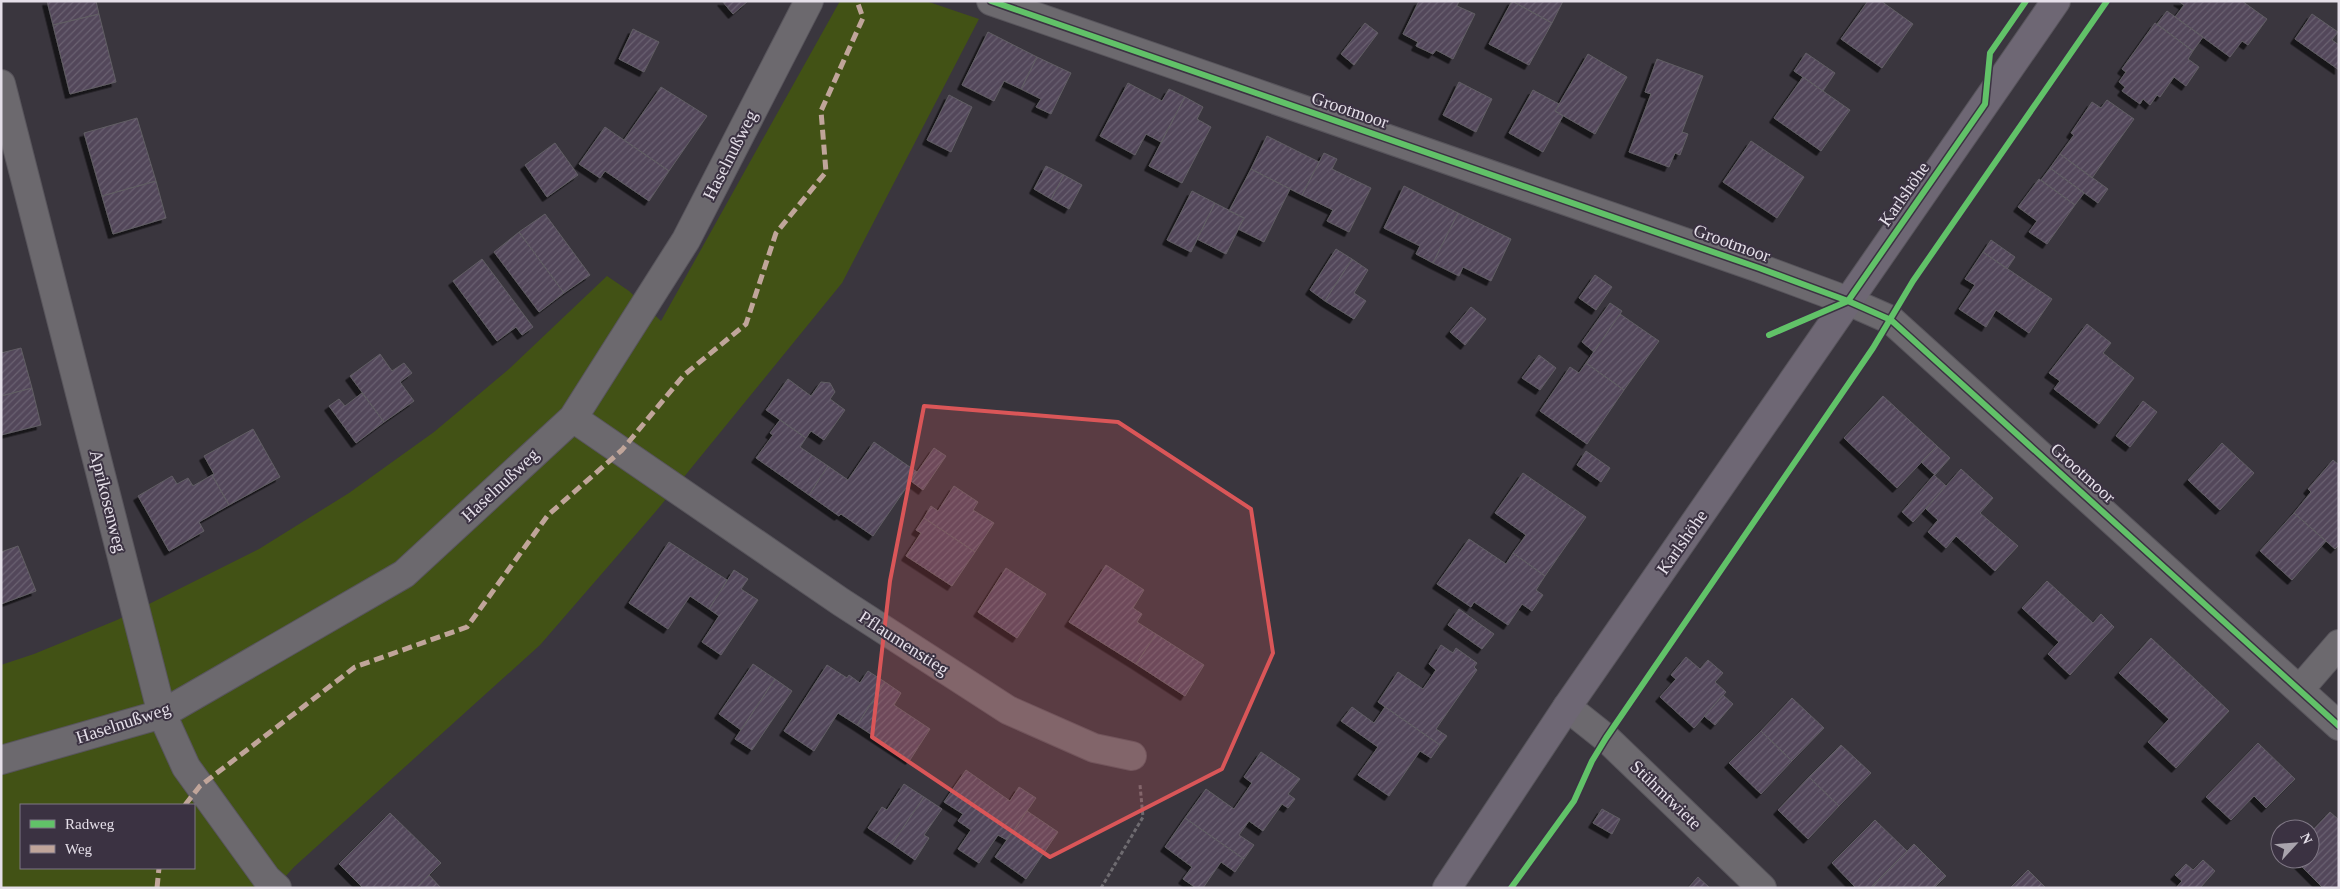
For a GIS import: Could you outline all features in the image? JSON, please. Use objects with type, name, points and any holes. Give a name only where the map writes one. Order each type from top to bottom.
[{"type":"main road","name":"Karlshöhe","points":[[1447,888],[1567,707],[2056,1]]},
{"type":"street","name":"Haselnußweg","points":[[1,760],[162,714],[404,574],[573,418],[686,240],[809,1]]},
{"type":"street","name":"Grootmoor","points":[[991,1],[1760,268],[1848,301],[1891,320],[2339,726]]},
{"type":"street","name":"Aprikosenweg","points":[[1,84],[162,714],[186,767],[267,879],[277,888]]},
{"type":"street","name":"Pflaumenstieg","points":[[573,418],[841,602],[1008,710],[1094,748],[1132,756]]},
{"type":"street","points":[[2300,689],[2339,644]]},
{"type":"street","name":"Stühmtwiete","points":[[1567,707],[1606,738],[1762,888]]},
{"type":"path","points":[[1101,888],[1144,817],[1141,788],[1132,756]]},
{"type":"highlighted area","points":[[924,406],[1118,422],[1251,509],[1273,653],[1222,769],[1050,857],[872,737],[890,581]]},
{"type":"green space","points":[[840,1],[926,1],[979,19],[842,283],[657,510],[540,645],[294,867],[275,888],[1,888],[1,665],[34,654],[117,620],[259,549],[349,493],[434,432],[509,369],[607,276],[629,291],[661,321]]},
{"type":"building","points":[[47,1],[96,1],[99,14],[53,25]]},
{"type":"building","points":[[722,1],[748,1],[733,14]]},
{"type":"building","points":[[1419,1],[1459,1],[1457,6],[1475,14],[1453,59],[1436,50],[1433,54],[1416,46],[1418,42],[1403,34]]},
{"type":"building","points":[[1512,1],[1563,1],[1552,23]]},
{"type":"building","points":[[1512,1],[1552,23],[1529,65],[1489,44]]},
{"type":"building","points":[[1868,1],[1881,1],[1913,24],[1882,68],[1841,39]]},
{"type":"building","points":[[2178,1],[2242,1],[2267,19],[2248,45],[2242,41],[2230,57],[2175,17],[2184,5]]},
{"type":"building","points":[[2167,11],[2203,37],[2193,51],[2157,24]]},
{"type":"building","points":[[99,14],[116,82],[70,94],[53,25]]},
{"type":"building","points":[[2312,14],[2338,32],[2332,40],[2339,45],[2339,70],[2295,39]]},
{"type":"building","points":[[1365,23],[1378,33],[1354,65],[1341,54]]},
{"type":"building","points":[[2155,23],[2193,51],[2188,59],[2199,67],[2186,86],[2174,77],[2160,97],[2157,95],[2150,105],[2143,99],[2140,104],[2122,91],[2125,87],[2119,82],[2126,72],[2122,69]]},
{"type":"building","points":[[633,29],[659,42],[644,72],[619,59]]},
{"type":"building","points":[[988,32],[1037,57],[1021,89],[1004,81],[994,101],[962,85]]},
{"type":"building","points":[[1806,53],[1835,73],[1823,91],[1794,71]]},
{"type":"building","points":[[1588,54],[1627,77],[1595,134],[1555,111]]},
{"type":"building","points":[[1037,57],[1071,73],[1051,114],[1036,107],[1041,99],[1021,89]]},
{"type":"building","points":[[1657,59],[1703,76],[1682,132],[1688,134],[1680,155],[1675,153],[1669,167],[1629,152],[1651,94],[1645,92]]},
{"type":"building","points":[[1803,77],[1850,110],[1821,151],[1774,118]]},
{"type":"building","points":[[1459,82],[1492,99],[1476,132],[1443,115]]},
{"type":"building","points":[[1128,83],[1162,101],[1169,89],[1185,97],[1161,142],[1146,134],[1135,155],[1100,136]]},
{"type":"building","points":[[661,87],[707,116],[669,171],[624,140]]},
{"type":"building","points":[[1533,90],[1559,104],[1555,111],[1563,116],[1543,152],[1509,133]]},
{"type":"building","points":[[949,95],[972,107],[951,152],[927,140]]},
{"type":"building","points":[[1185,97],[1203,107],[1197,119],[1211,127],[1182,183],[1149,166]]},
{"type":"building","points":[[2107,100],[2134,119],[2092,178],[2060,154],[2074,135],[2071,133],[2092,102],[2101,108]]},
{"type":"building","points":[[137,118],[156,181],[102,196],[84,133]]},
{"type":"building","points":[[605,127],[669,171],[649,201],[605,171],[600,178],[579,164]]},
{"type":"building","points":[[1267,136],[1319,162],[1302,195],[1251,169]]},
{"type":"building","points":[[1751,141],[1804,177],[1777,218],[1723,182]]},
{"type":"building","points":[[555,143],[578,175],[547,197],[525,165]]},
{"type":"building","points":[[1324,153],[1337,159],[1332,169],[1371,188],[1349,232],[1327,221],[1333,210],[1302,195]]},
{"type":"building","points":[[2060,154],[2108,189],[2098,203],[2050,168]]},
{"type":"building","points":[[1046,166],[1064,175],[1051,199],[1034,189]]},
{"type":"building","points":[[2050,168],[2084,193],[2075,205],[2041,180]]},
{"type":"building","points":[[1251,169],[1290,189],[1264,242],[1238,229],[1244,218],[1229,211]]},
{"type":"building","points":[[1064,175],[1082,185],[1069,209],[1051,199]]},
{"type":"building","points":[[2039,179],[2075,205],[2047,244],[2029,232],[2037,221],[2018,207]]},
{"type":"building","points":[[156,181],[166,218],[113,234],[102,196]]},
{"type":"building","points":[[1404,186],[1458,213],[1433,263],[1416,254],[1420,246],[1384,228]]},
{"type":"building","points":[[1192,191],[1215,203],[1191,252],[1167,240]]},
{"type":"building","points":[[1215,203],[1244,218],[1226,254],[1197,239]]},
{"type":"building","points":[[1458,213],[1511,239],[1491,281],[1463,267],[1459,276],[1433,263]]},
{"type":"building","points":[[545,214],[590,275],[564,293],[519,232]]},
{"type":"building","points":[[519,232],[564,293],[539,312],[494,252]]},
{"type":"building","points":[[1991,240],[2015,257],[2007,269],[1983,252]]},
{"type":"building","points":[[1336,249],[1352,259],[1325,301],[1310,290]]},
{"type":"building","points":[[1983,252],[2052,299],[2029,333],[1996,310],[1986,327],[1959,309],[1975,285],[1965,279]]},
{"type":"building","points":[[482,259],[533,327],[522,335],[516,327],[497,341],[453,281]]},
{"type":"building","points":[[1352,259],[1368,270],[1354,293],[1366,301],[1354,319],[1325,301]]},
{"type":"building","points":[[1595,275],[1612,287],[1596,310],[1579,298]]},
{"type":"building","points":[[1610,303],[1622,311],[1594,352],[1582,342]]},
{"type":"building","points":[[1471,307],[1486,319],[1465,345],[1450,332]]},
{"type":"building","points":[[1620,314],[1659,341],[1624,390],[1586,363]]},
{"type":"building","points":[[2087,324],[2111,343],[2103,353],[2134,378],[2099,424],[2054,389],[2060,381],[2049,373]]},
{"type":"building","points":[[21,348],[32,388],[1,396],[1,353]]},
{"type":"building","points":[[380,354],[392,371],[404,363],[412,373],[400,382],[414,401],[384,422],[350,376]]},
{"type":"building","points":[[1539,355],[1556,368],[1540,390],[1522,378]]},
{"type":"building","points":[[1586,363],[1624,390],[1587,444],[1540,411],[1570,367],[1579,373]]},
{"type":"building","points":[[788,379],[811,396],[821,382],[830,383],[835,392],[830,399],[845,410],[824,440],[811,431],[806,438],[766,410]]},
{"type":"building","points":[[32,388],[41,425],[1,435],[1,396]]},
{"type":"building","points":[[362,393],[384,422],[356,443],[329,406],[339,399],[345,406]]},
{"type":"building","points":[[1883,396],[1937,446],[1897,488],[1844,438]]},
{"type":"building","points":[[2143,401],[2157,412],[2130,447],[2116,436]]},
{"type":"building","points":[[780,420],[806,438],[800,447],[828,466],[809,495],[756,458],[773,435],[770,433]]},
{"type":"building","points":[[253,429],[280,477],[229,505],[212,475],[214,474],[204,456]]},
{"type":"building","points":[[874,442],[917,472],[873,536],[809,495],[828,466],[848,480]]},
{"type":"building","points":[[2222,443],[2254,473],[2220,510],[2188,480]]},
{"type":"building","points":[[1937,446],[1950,458],[1935,475],[1921,462]]},
{"type":"building","points":[[934,448],[946,456],[923,490],[911,481]]},
{"type":"building","points":[[1586,451],[1610,468],[1601,482],[1577,465]]},
{"type":"building","points":[[2333,460],[2339,465],[2339,545],[2335,549],[2294,513],[2311,492],[2308,489]]},
{"type":"building","points":[[1961,469],[1993,498],[1980,513],[2018,546],[1995,571],[1956,536],[1946,548],[1928,532],[1938,520],[1926,509]]},
{"type":"building","points":[[1523,473],[1586,517],[1545,576],[1513,553],[1526,535],[1495,513]]},
{"type":"building","points":[[212,475],[229,505],[199,522],[204,531],[169,551],[138,496],[172,476],[177,484],[188,478],[193,486]]},
{"type":"building","points":[[1934,475],[1946,486],[1913,522],[1902,512]]},
{"type":"building","points":[[954,486],[978,502],[973,510],[994,523],[975,552],[924,518],[931,506],[938,511]]},
{"type":"building","points":[[2294,513],[2326,541],[2292,580],[2260,551]]},
{"type":"building","points":[[924,518],[975,552],[952,586],[906,556],[921,533],[916,530]]},
{"type":"building","points":[[1469,539],[1506,564],[1513,553],[1545,576],[1536,590],[1543,595],[1532,611],[1522,604],[1508,625],[1474,602],[1471,607],[1437,584]]},
{"type":"building","points":[[669,542],[727,580],[709,609],[690,596],[668,629],[629,603]]},
{"type":"building","points":[[18,546],[36,591],[1,604],[1,552]]},
{"type":"building","points":[[1106,565],[1144,590],[1133,608],[1142,614],[1137,622],[1156,634],[1136,664],[1069,622]]},
{"type":"building","points":[[1006,568],[1046,594],[1017,638],[978,612]]},
{"type":"building","points":[[734,570],[748,579],[741,589],[758,600],[721,655],[702,642],[719,616],[709,609]]},
{"type":"building","points":[[2047,581],[2093,623],[2101,614],[2114,627],[2070,675],[2048,654],[2059,642],[2022,608]]},
{"type":"building","points":[[1459,609],[1494,634],[1482,649],[1448,625]]},
{"type":"building","points":[[1156,634],[1204,665],[1185,696],[1136,664]]},
{"type":"building","points":[[2151,638],[2229,711],[2176,768],[2148,742],[2169,719],[2119,673]]},
{"type":"building","points":[[1441,645],[1453,653],[1456,648],[1477,663],[1474,667],[1477,670],[1436,729],[1447,736],[1440,745],[1378,702],[1398,672],[1423,689],[1436,670],[1429,664]]},
{"type":"building","points":[[1686,657],[1700,669],[1708,660],[1723,673],[1715,682],[1726,692],[1694,728],[1660,697],[1676,679],[1671,675]]},
{"type":"building","points":[[753,664],[775,679],[741,730],[719,714]]},
{"type":"building","points":[[827,665],[847,678],[849,675],[860,683],[868,671],[885,682],[857,725],[838,713],[814,751],[784,731]]},
{"type":"building","points":[[775,679],[792,691],[752,750],[735,739]]},
{"type":"building","points":[[885,682],[901,693],[894,705],[930,729],[910,760],[857,725]]},
{"type":"building","points":[[1723,695],[1733,704],[1715,725],[1704,716]]},
{"type":"building","points":[[1792,698],[1824,728],[1792,761],[1761,731]]},
{"type":"building","points":[[1352,707],[1374,723],[1385,707],[1440,745],[1431,758],[1420,751],[1389,796],[1358,775],[1378,747],[1341,721]]},
{"type":"building","points":[[1761,731],[1792,761],[1761,794],[1729,763]]},
{"type":"building","points":[[2258,743],[2295,779],[2266,808],[2254,796],[2231,820],[2206,797]]},
{"type":"building","points":[[1841,745],[1871,773],[1839,806],[1809,777]]},
{"type":"building","points":[[1261,752],[1300,779],[1288,794],[1295,799],[1288,808],[1282,804],[1263,831],[1249,821],[1239,835],[1254,845],[1244,859],[1185,818],[1206,789],[1234,809],[1252,783],[1244,777]]},
{"type":"building","points":[[966,770],[1010,801],[1019,787],[1036,798],[1007,840],[998,835],[979,863],[958,849],[971,830],[958,821],[963,814],[944,802]]},
{"type":"building","points":[[1809,777],[1839,806],[1808,839],[1778,810]]},
{"type":"building","points":[[904,784],[924,797],[892,844],[868,828],[882,807],[887,810]]},
{"type":"building","points":[[924,797],[942,809],[924,835],[929,838],[915,860],[892,844]]},
{"type":"building","points":[[1602,809],[1620,819],[1612,834],[1593,823]]},
{"type":"building","points":[[1027,811],[1058,832],[1026,879],[995,857]]},
{"type":"building","points":[[2330,812],[2339,820],[2339,888],[2323,888],[2304,869],[2320,869],[2320,822]]},
{"type":"building","points":[[390,813],[441,863],[416,888],[363,888],[339,864]]},
{"type":"building","points":[[1185,818],[1244,859],[1235,872],[1221,862],[1203,888],[1196,888],[1183,879],[1192,867],[1165,847]]},
{"type":"building","points":[[1875,820],[1907,851],[1870,888],[1856,888],[1832,863]]},
{"type":"building","points":[[1914,844],[1946,876],[1934,888],[1871,888]]},
{"type":"building","points":[[2203,860],[2215,871],[2200,888],[2176,888],[2182,881],[2175,875],[2186,864],[2193,870]]},
{"type":"building","points":[[2028,870],[2046,888],[2010,888]]},
{"type":"building","points":[[429,875],[441,888],[416,888]]},
{"type":"building","points":[[1698,877],[1710,888],[1688,888]]},
{"type":"marked path","points":[[186,804],[200,786],[355,667],[467,627],[548,515],[622,450],[684,375],[746,324],[776,233],[826,172],[821,111],[863,18],[857,1]]},
{"type":"marked path","points":[[157,888],[159,869]]},
{"type":"cycle path","points":[[991,1],[1759,268],[1848,301],[1891,320],[2339,726]]},
{"type":"cycle path","points":[[1848,301],[1985,104],[1990,53],[2026,1]]},
{"type":"cycle path","points":[[1511,888],[1574,801],[1592,761],[1606,738],[1873,348],[1913,281],[2107,1]]},
{"type":"cycle path","points":[[1769,335],[1848,301]]}]
